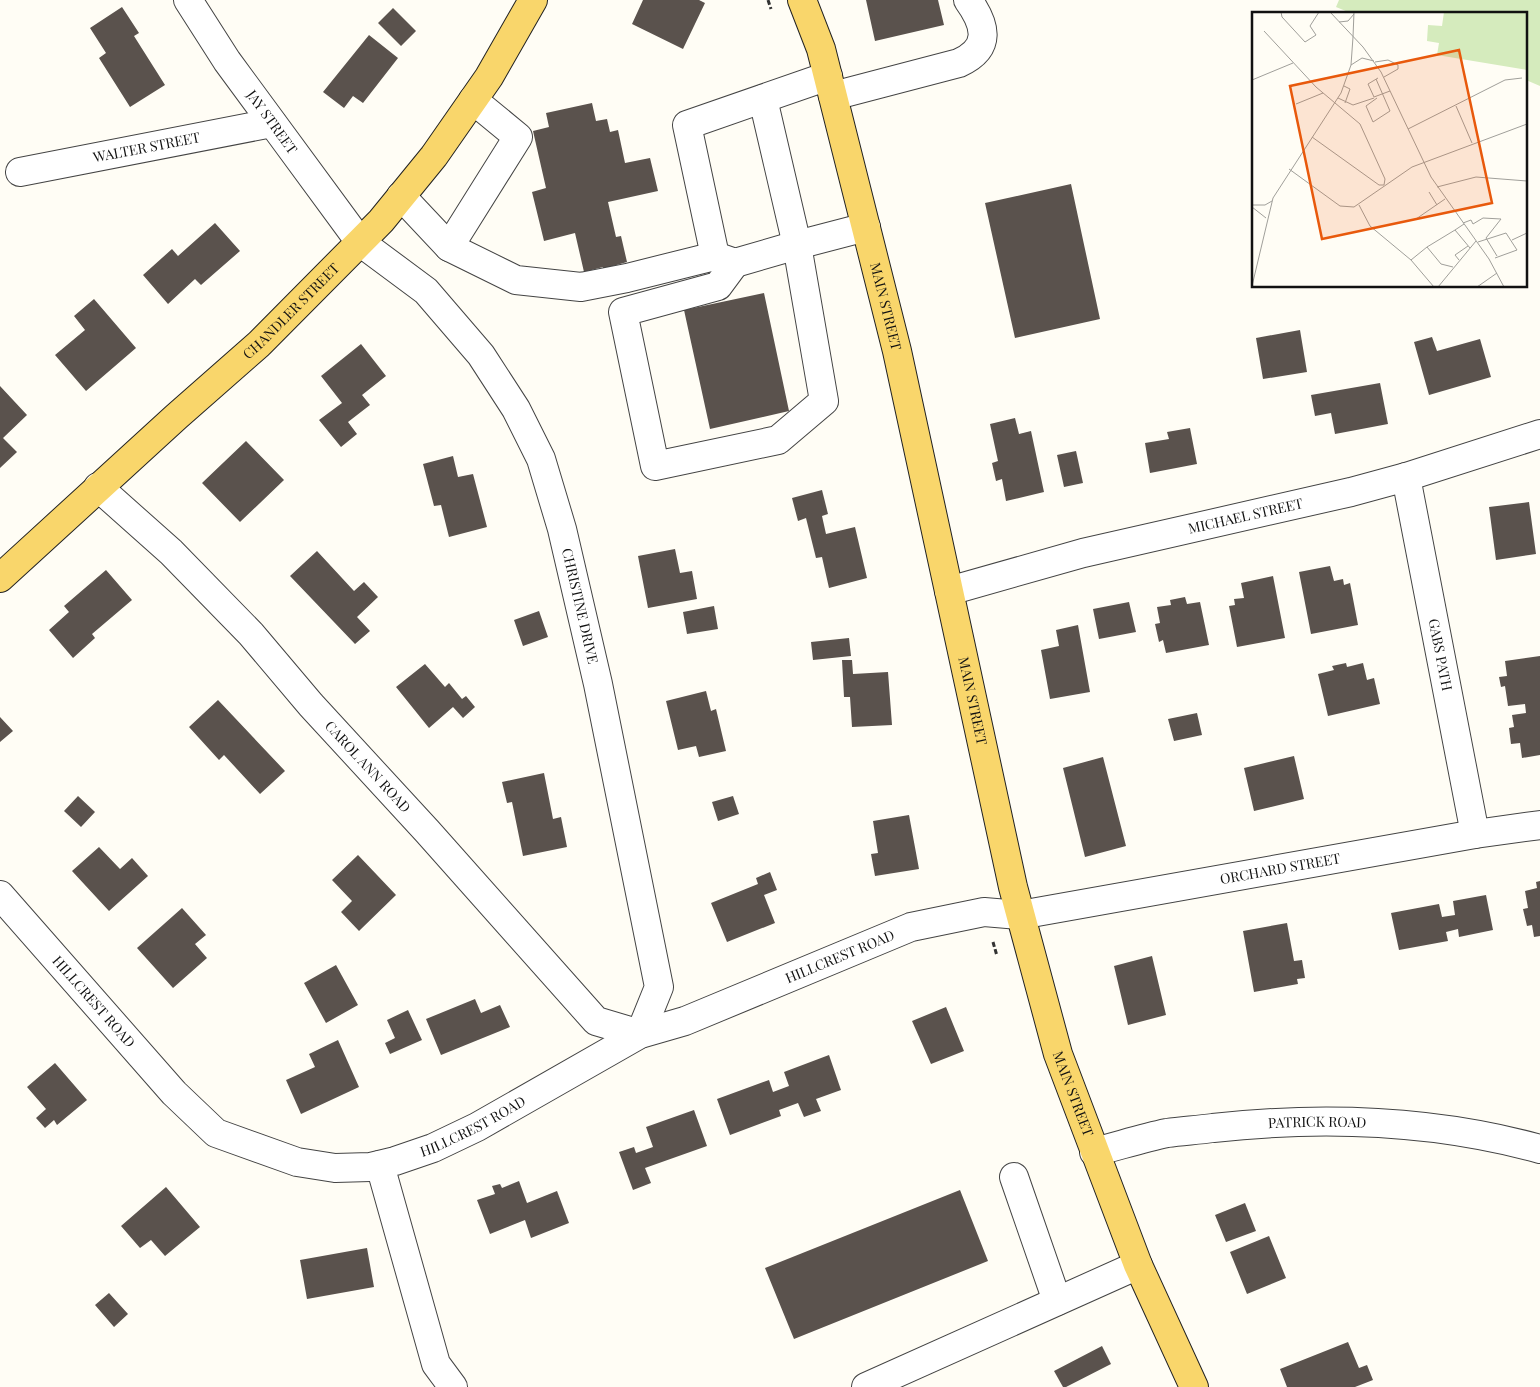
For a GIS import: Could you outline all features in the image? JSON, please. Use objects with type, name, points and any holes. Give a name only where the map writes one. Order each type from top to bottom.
[{"type":"main road","name":"CHANDLER STREET","points":[[0,578],[98,487],[259,344],[381,221],[434,156],[489,77],[532,0]]},
{"type":"main road","name":"MAIN STREET","points":[[802,0],[821,49],[897,351],[1020,915],[1058,1054],[1138,1265],[1194,1387]]},
{"type":"street","name":"JAY STREET","points":[[188,0],[227,61],[360,242]]},
{"type":"street","points":[[763,98],[797,245],[824,401],[778,440],[655,466],[623,312],[718,286],[725,260],[687,125],[763,98],[959,63],[973,57],[983,42],[981,20],[968,0]]},
{"type":"street","points":[[449,247],[518,137],[473,100]]},
{"type":"street","name":"WALTER STREET","points":[[20,172],[272,123]]},
{"type":"street","points":[[402,196],[449,247],[516,280],[581,287],[797,245],[866,227]]},
{"type":"street","name":"CHRISTINE DRIVE","points":[[360,242],[426,291],[481,355],[516,409],[541,459],[562,529],[598,684],[659,987],[640,1034]]},
{"type":"street","name":"MICHAEL STREET","points":[[949,591],[1083,553],[1331,497],[1406,477],[1540,434]]},
{"type":"street","name":"GABS PATH","points":[[1406,477],[1475,834]]},
{"type":"street","name":"CAROL ANN ROAD","points":[[98,487],[170,552],[252,634],[311,705],[427,831],[596,1021],[640,1034]]},
{"type":"street","name":"ORCHARD STREET","points":[[1020,915],[1475,834],[1540,825]]},
{"type":"street","name":"HILLCREST ROAD","points":[[0,895],[174,1093],[216,1133],[297,1162],[335,1168],[370,1167],[433,1148],[477,1127],[640,1034],[685,1021],[911,927],[984,912],[1020,915]]},
{"type":"street","name":"PATRICK ROAD","points":[[1094,1152],[1167,1133],[1240,1125],[1296,1122],[1382,1123],[1447,1129],[1540,1149]]},
{"type":"street","points":[[380,1164],[436,1364],[453,1387]]},
{"type":"street","points":[[1014,1177],[1057,1301]]},
{"type":"street","points":[[866,1387],[1138,1265]]},
{"type":"green space","points":[[1339,0],[1540,0],[1540,86],[1528,81],[1528,12],[1348,12],[1336,7]]},
{"type":"building","points":[[643,0],[699,0],[705,3],[683,49],[632,24]]},
{"type":"building","points":[[866,0],[938,0],[944,25],[875,41]]},
{"type":"building","points":[[122,7],[139,33],[134,36],[165,85],[130,107],[99,58],[106,53],[90,28]]},
{"type":"building","points":[[393,8],[416,31],[401,46],[378,23]]},
{"type":"building","points":[[369,35],[398,58],[363,103],[353,96],[344,108],[323,92]]},
{"type":"building","points":[[592,103],[596,121],[607,119],[610,132],[618,130],[625,163],[650,158],[658,191],[608,202],[616,237],[621,236],[627,262],[613,266],[615,274],[604,277],[603,267],[584,272],[575,233],[544,241],[532,192],[546,188],[533,131],[549,127],[546,113]]},
{"type":"building","points":[[1071,184],[1100,319],[1015,338],[985,203]]},
{"type":"building","points":[[215,223],[240,251],[201,285],[195,279],[168,304],[143,275],[172,249],[178,256]]},
{"type":"building","points":[[764,293],[789,411],[710,429],[684,310]]},
{"type":"building","points":[[94,299],[136,348],[86,391],[55,355],[85,330],[74,316]]},
{"type":"building","points":[[1300,330],[1307,372],[1263,379],[1256,338]]},
{"type":"building","points":[[1432,337],[1437,351],[1480,339],[1491,377],[1429,395],[1414,342]]},
{"type":"building","points":[[361,344],[386,376],[362,395],[370,405],[348,422],[357,434],[341,447],[319,420],[342,403],[321,376]]},
{"type":"building","points":[[1380,383],[1388,424],[1335,434],[1331,413],[1315,416],[1311,395]]},
{"type":"building","points":[[0,386],[27,415],[3,438],[17,452],[0,468]]},
{"type":"building","points":[[1015,418],[1019,434],[1031,431],[1044,492],[1006,501],[1002,479],[996,481],[992,463],[998,461],[990,424]]},
{"type":"building","points":[[1190,428],[1197,464],[1150,473],[1145,443],[1169,439],[1167,432]]},
{"type":"building","points":[[246,441],[284,480],[240,522],[202,483]]},
{"type":"building","points":[[1076,451],[1083,483],[1064,487],[1057,455]]},
{"type":"building","points":[[453,456],[458,477],[473,474],[487,527],[449,537],[441,505],[434,506],[423,464]]},
{"type":"building","points":[[822,490],[828,514],[822,516],[826,534],[855,527],[867,578],[829,588],[822,557],[816,558],[806,518],[798,521],[792,498]]},
{"type":"building","points":[[1529,502],[1536,554],[1496,560],[1489,507]]},
{"type":"building","points":[[675,549],[680,573],[692,571],[697,599],[648,608],[638,556]]},
{"type":"building","points":[[317,551],[354,591],[364,582],[378,597],[357,617],[370,631],[355,644],[290,576]]},
{"type":"building","points":[[1330,566],[1334,581],[1343,579],[1344,585],[1350,583],[1358,625],[1311,634],[1299,572]]},
{"type":"building","points":[[106,570],[132,600],[92,634],[95,638],[73,658],[49,630],[69,612],[64,606]]},
{"type":"building","points":[[1273,576],[1285,638],[1237,647],[1229,606],[1235,605],[1234,599],[1244,598],[1241,583]]},
{"type":"building","points":[[1185,597],[1187,604],[1200,602],[1209,645],[1166,653],[1163,640],[1159,642],[1155,624],[1160,623],[1157,607],[1171,605],[1170,600]]},
{"type":"building","points":[[1129,602],[1136,632],[1099,639],[1093,609]]},
{"type":"building","points":[[714,606],[718,629],[687,634],[683,612]]},
{"type":"building","points":[[539,611],[548,637],[523,646],[514,620]]},
{"type":"building","points":[[1078,625],[1090,692],[1050,699],[1041,650],[1059,646],[1056,630]]},
{"type":"building","points":[[849,638],[851,656],[813,660],[811,642]]},
{"type":"building","points":[[1540,656],[1540,755],[1522,758],[1520,743],[1511,744],[1509,728],[1514,727],[1512,715],[1526,713],[1525,704],[1508,706],[1505,686],[1501,687],[1499,677],[1507,676],[1505,661]]},
{"type":"building","points":[[842,660],[852,660],[853,674],[888,672],[892,725],[852,727],[850,697],[844,697]]},
{"type":"building","points":[[1346,663],[1347,667],[1363,663],[1367,680],[1374,678],[1380,704],[1328,716],[1318,674],[1334,670],[1332,666]]},
{"type":"building","points":[[425,664],[445,687],[449,683],[462,699],[466,696],[475,707],[463,718],[453,707],[429,728],[396,687]]},
{"type":"building","points":[[706,691],[711,711],[716,709],[726,751],[699,757],[696,746],[678,750],[666,701]]},
{"type":"building","points":[[218,700],[285,771],[260,794],[224,755],[219,760],[189,727]]},
{"type":"building","points":[[1197,713],[1202,735],[1174,741],[1168,719]]},
{"type":"building","points":[[0,717],[13,731],[0,742]]},
{"type":"building","points":[[1294,756],[1304,799],[1254,811],[1244,768]]},
{"type":"building","points":[[1103,757],[1126,846],[1085,857],[1063,768]]},
{"type":"building","points":[[544,773],[553,819],[561,817],[567,847],[523,856],[512,802],[507,803],[502,782]]},
{"type":"building","points":[[78,796],[95,812],[81,827],[64,811]]},
{"type":"building","points":[[733,796],[739,814],[718,821],[712,802]]},
{"type":"building","points":[[909,815],[919,869],[875,876],[871,854],[878,853],[873,821]]},
{"type":"building","points":[[99,847],[120,869],[132,858],[148,876],[109,911],[72,871]]},
{"type":"building","points":[[358,855],[396,895],[359,931],[341,912],[352,901],[332,880]]},
{"type":"building","points":[[770,872],[777,890],[764,895],[775,923],[727,942],[711,903],[758,884],[756,878]]},
{"type":"building","points":[[1540,881],[1540,936],[1534,937],[1532,925],[1527,926],[1523,909],[1528,908],[1525,891],[1537,888],[1536,882]]},
{"type":"building","points":[[1486,895],[1493,930],[1459,937],[1458,929],[1446,932],[1448,941],[1399,950],[1391,913],[1439,904],[1442,917],[1455,915],[1453,901]]},
{"type":"building","points":[[182,908],[206,935],[195,944],[207,958],[173,988],[137,948]]},
{"type":"building","points":[[1287,923],[1294,961],[1302,960],[1305,978],[1297,979],[1298,984],[1254,992],[1243,931]]},
{"type":"building","points":[[1152,956],[1166,1015],[1128,1025],[1114,966]]},
{"type":"building","points":[[336,965],[358,1005],[326,1023],[304,983]]},
{"type":"building","points":[[475,999],[481,1013],[500,1005],[510,1027],[441,1055],[426,1019]]},
{"type":"building","points":[[946,1007],[964,1051],[931,1064],[912,1021]]},
{"type":"building","points":[[408,1010],[422,1040],[390,1054],[385,1043],[395,1038],[387,1020]]},
{"type":"building","points":[[338,1040],[359,1087],[301,1114],[286,1080],[315,1067],[309,1054]]},
{"type":"building","points":[[829,1055],[841,1090],[816,1099],[821,1111],[804,1117],[798,1103],[779,1110],[781,1116],[730,1135],[717,1099],[769,1080],[773,1092],[789,1086],[784,1072]]},
{"type":"building","points":[[55,1063],[87,1100],[57,1125],[54,1120],[45,1128],[36,1118],[46,1109],[27,1087]]},
{"type":"building","points":[[694,1110],[707,1146],[645,1168],[651,1183],[633,1190],[619,1152],[634,1147],[636,1153],[653,1147],[646,1127]]},
{"type":"building","points":[[519,1181],[527,1203],[557,1191],[569,1223],[531,1238],[525,1220],[490,1234],[477,1200],[495,1194],[492,1186],[500,1184],[502,1188]]},
{"type":"building","points":[[166,1187],[200,1227],[165,1256],[151,1240],[140,1248],[121,1226]]},
{"type":"building","points":[[960,1190],[988,1261],[794,1339],[765,1268]]},
{"type":"building","points":[[1245,1203],[1256,1231],[1226,1242],[1215,1215]]},
{"type":"building","points":[[1269,1236],[1286,1278],[1247,1294],[1230,1252]]},
{"type":"building","points":[[367,1248],[374,1287],[307,1299],[300,1260]]},
{"type":"building","points":[[109,1293],[128,1314],[114,1327],[95,1305]]},
{"type":"building","points":[[1348,1342],[1359,1368],[1367,1365],[1373,1380],[1355,1387],[1287,1387],[1280,1369]]},
{"type":"building","points":[[1102,1346],[1111,1364],[1063,1387],[1054,1371]]}]
